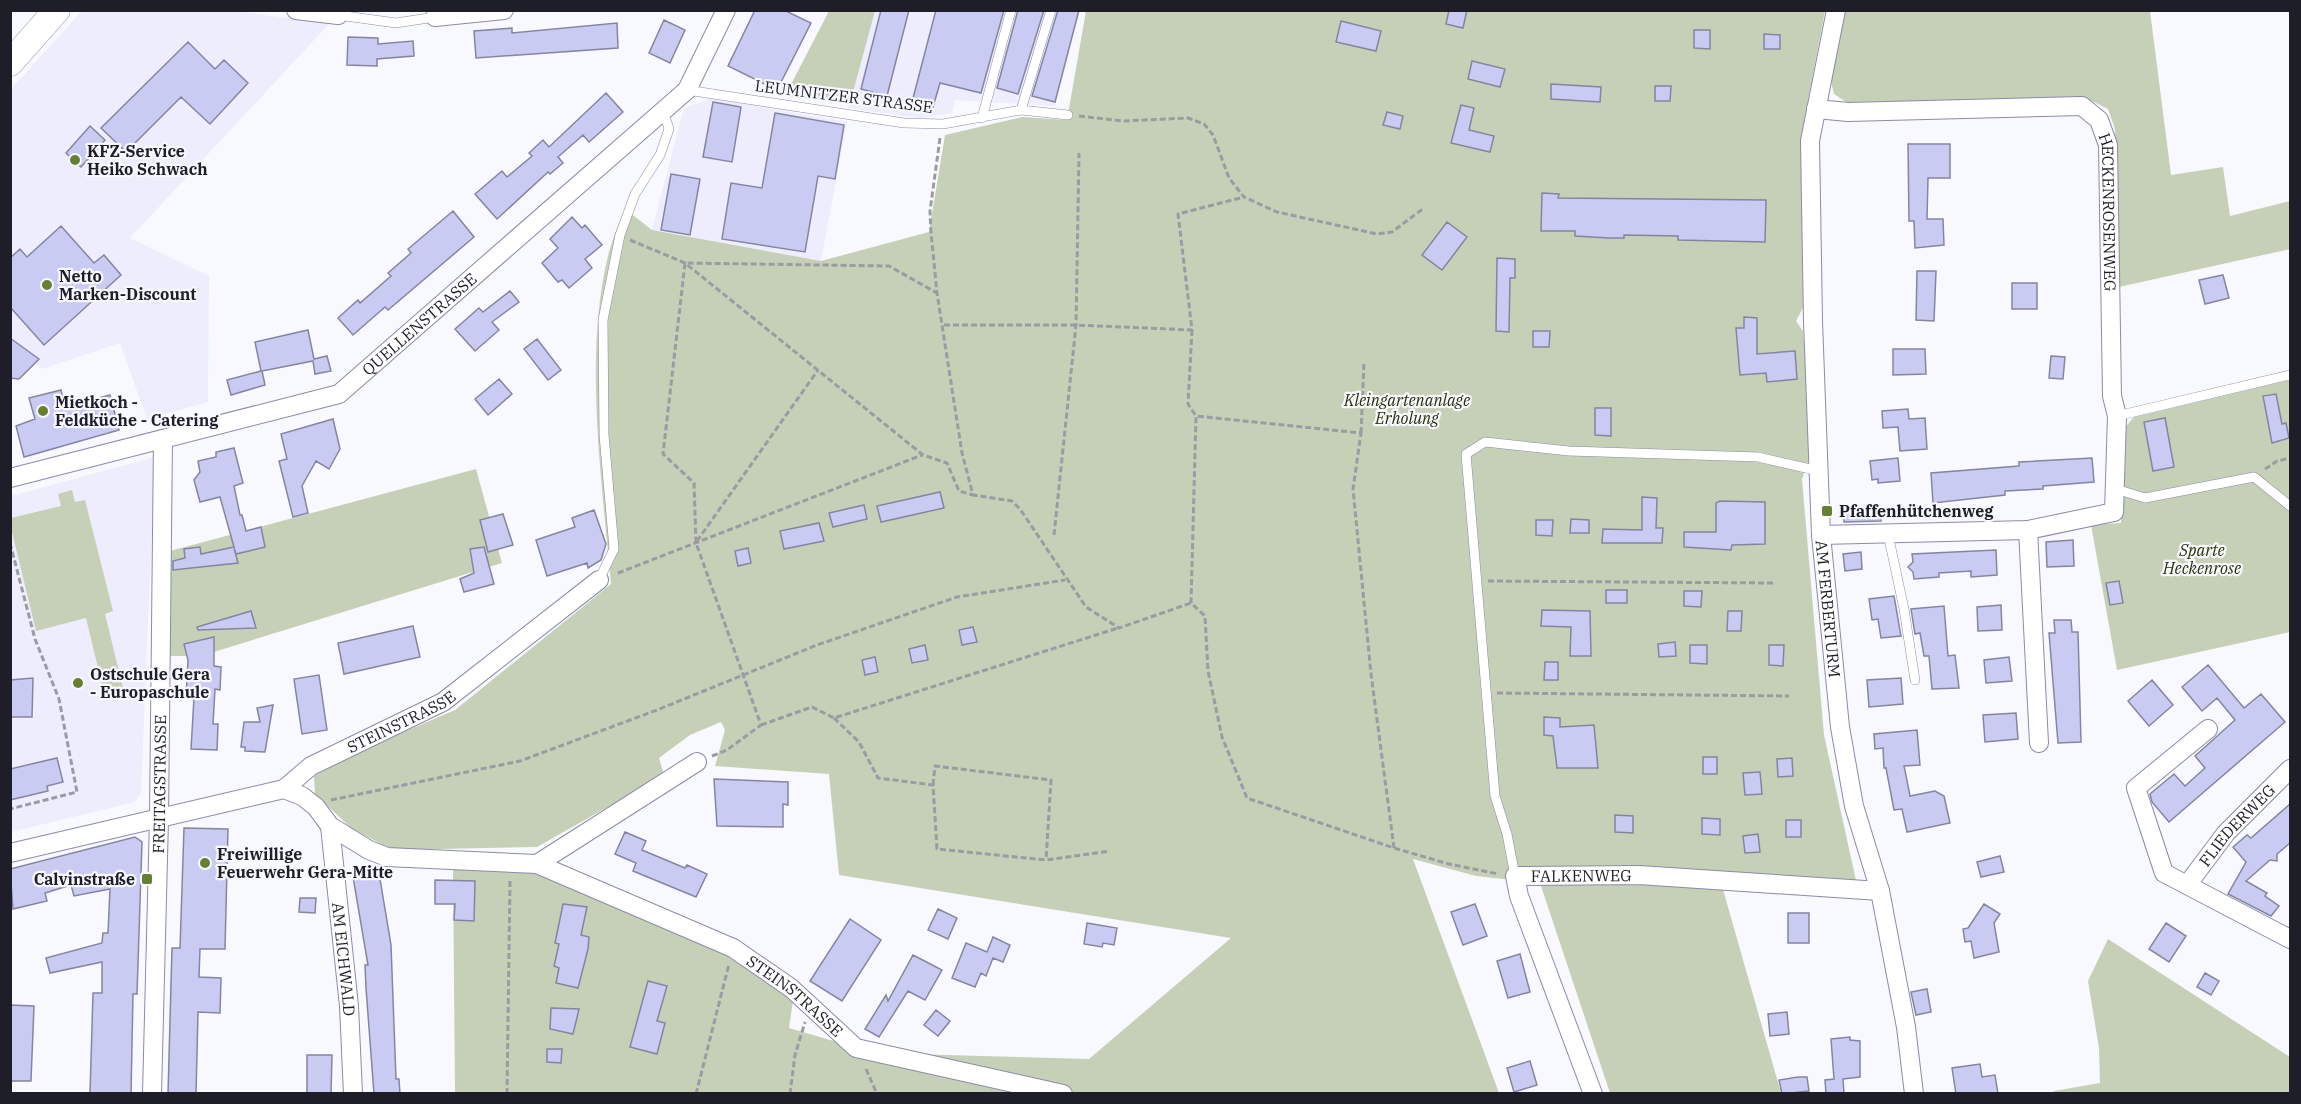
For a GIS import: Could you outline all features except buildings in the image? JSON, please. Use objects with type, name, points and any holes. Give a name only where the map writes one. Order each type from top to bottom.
[{"type":"main road","points":[[10,63],[57,10]]},
{"type":"street","points":[[296,10],[339,13]]},
{"type":"street","points":[[435,17],[504,10]]},
{"type":"street","name":"QUELLENSTRASSE","points":[[10,478],[339,394],[687,90],[726,10]]},
{"type":"street","name":"AM FERBERTURM","points":[[1836,10],[1810,141],[1809,189],[1821,535],[1840,727],[1854,806],[1880,891],[1906,1027],[1914,1094]]},
{"type":"street","name":"HECKENROSENWEG","points":[[1816,109],[1848,112],[2082,106],[2099,120],[2108,145],[2112,396],[2116,416]]},
{"type":"street","points":[[1821,535],[2028,530],[2114,512],[2116,416]]},
{"type":"street","name":"FREITAGSTRASSE","points":[[152,1094],[159,819],[164,439]]},
{"type":"street","points":[[2028,530],[2040,743]]},
{"type":"street","name":"STEINSTRASSE","points":[[10,853],[284,789],[311,765],[443,702],[599,580]]},
{"type":"street","name":"FLIEDERWEG","points":[[2208,729],[2136,788],[2163,873],[2290,939]]},
{"type":"street","points":[[537,864],[697,762]]},
{"type":"street","name":"FLIEDERWEG","points":[[2187,885],[2226,832],[2290,769]]},
{"type":"street","name":"STEINSTRASSE","points":[[284,789],[302,796],[316,807],[330,826],[369,850],[387,857],[537,864],[733,948],[791,988],[856,1048],[1063,1094]]},
{"type":"street","name":"AM EICHWALD","points":[[330,826],[349,1006],[353,1094]]},
{"type":"street","name":"FALKENWEG","points":[[1593,1094],[1520,896],[1515,876],[1639,875],[1880,891]]},
{"type":"lane","points":[[982,118],[1011,10]]},
{"type":"lane","points":[[1022,110],[1051,10]]},
{"type":"lane","points":[[339,13],[396,23],[435,17]]},
{"type":"lane","name":"LEUMNITZER STRASSE","points":[[687,90],[904,123],[943,124],[1022,110],[1068,115]]},
{"type":"lane","points":[[599,580],[610,563],[614,549],[604,435],[603,320],[620,236],[635,194],[660,155],[669,129],[663,110]]},
{"type":"lane","points":[[2116,416],[2290,375]]},
{"type":"lane","points":[[1515,876],[1507,834],[1495,796],[1466,454],[1485,442],[1569,451],[1758,457],[1819,471]]},
{"type":"lane","points":[[2116,489],[2145,498],[2254,477],[2290,506]]},
{"type":"lane","points":[[1888,534],[1904,609],[1915,680]]},
{"type":"path","points":[[1068,115],[1123,121],[1188,118],[1204,124],[1213,135],[1229,178],[1244,197],[1277,212],[1377,234],[1392,232],[1424,208]]},
{"type":"path","points":[[943,124],[930,211],[938,293],[962,453],[973,495]]},
{"type":"path","points":[[1054,535],[1076,325],[1079,153]]},
{"type":"path","points":[[1244,197],[1178,214],[1192,330],[1188,404],[1196,416],[1191,603],[1205,616],[1208,671],[1220,726],[1247,798],[1394,848],[1449,864],[1515,876]]},
{"type":"path","points":[[620,236],[685,263],[923,455],[947,463],[959,491],[1012,501],[1020,509],[1065,580],[1086,607],[1119,628]]},
{"type":"path","points":[[685,263],[888,266],[938,293]]},
{"type":"path","points":[[685,263],[663,454],[694,483],[696,543],[761,725]]},
{"type":"path","points":[[944,325],[1076,325],[1192,330]]},
{"type":"path","points":[[1364,363],[1361,433],[1353,489],[1371,674],[1394,848]]},
{"type":"path","points":[[696,543],[818,370]]},
{"type":"path","points":[[1196,416],[1361,433]]},
{"type":"path","points":[[599,580],[923,455]]},
{"type":"path","points":[[2254,477],[2277,460],[2290,458]]},
{"type":"path","points":[[10,543],[35,639],[59,699],[77,792],[10,809]]},
{"type":"path","points":[[340,797],[520,761],[817,645],[957,597],[1065,580]]},
{"type":"path","points":[[1477,580],[1775,583]]},
{"type":"path","points":[[834,718],[1191,603]]},
{"type":"path","points":[[1486,693],[1789,696]]},
{"type":"path","points":[[697,762],[727,750],[761,725],[812,707],[834,718],[859,742],[878,778],[933,785]]},
{"type":"path","points":[[1046,860],[1052,780],[935,766],[933,785],[937,849],[1046,860],[1110,851]]},
{"type":"path","points":[[507,1094],[511,863]]},
{"type":"path","points":[[696,1094],[733,948]]},
{"type":"path","points":[[790,1094],[795,1055],[809,1005]]},
{"type":"path","points":[[856,1048],[877,1094]]},
{"type":"shaded area","points":[[83,10],[229,10],[329,24],[130,238],[209,276],[208,402],[147,419],[120,343],[42,369],[11,341],[11,89]]},
{"type":"shaded area","points":[[875,11],[1080,11],[1055,106],[955,100],[952,113],[918,118],[848,108]]},
{"type":"shaded area","points":[[712,98],[847,122],[821,261],[652,230],[684,108]]},
{"type":"shaded area","name":"Ostschule Gera - Europaschule","points":[[155,457],[141,793],[135,802],[11,832],[11,496]]},
{"type":"green space","points":[[829,11],[875,11],[850,103],[785,96]]},
{"type":"green space","name":"Kleingartenanlage Erholung","points":[[1086,11],[1825,11],[1801,137],[1803,308],[1796,321],[1803,331],[1814,447],[1802,479],[1824,735],[1857,885],[1661,881],[1722,886],[1781,1093],[1610,1093],[1540,883],[1476,876],[1413,859],[1499,1093],[455,1093],[453,869],[531,871],[733,956],[795,987],[789,1028],[875,1053],[1089,1059],[1231,938],[839,875],[829,774],[715,766],[725,730],[721,722],[690,735],[659,758],[664,775],[537,847],[392,850],[351,828],[315,794],[314,776],[366,748],[455,710],[611,584],[597,417],[597,332],[601,291],[609,252],[625,209],[652,230],[821,261],[929,232],[945,135],[1022,117],[1067,120]]},
{"type":"green space","points":[[1844,11],[2150,11],[2171,175],[2223,167],[2230,216],[2290,201],[2290,249],[2119,287],[2115,129],[2108,109],[2090,100],[1846,102],[1834,94],[1830,77]]},
{"type":"green space","name":"Sparte Heckenrose","points":[[2290,380],[2290,632],[2117,670],[2091,525],[2121,523],[2121,432],[2134,417]]},
{"type":"green space","points":[[476,469],[502,563],[201,656],[167,656],[166,552]]},
{"type":"green space","points":[[72,490],[75,502],[85,500],[113,611],[105,614],[123,688],[104,693],[86,618],[36,631],[11,528],[11,518],[61,506],[58,494]]},
{"type":"green space","points":[[2108,939],[2290,1057],[2290,1093],[2053,1093],[2100,1083],[2099,1048],[2088,981]]},
{"type":"place","name":"KFZ-Service Heiko Schwach","points":[[75,160]]},
{"type":"place","name":"Netto Marken-Discount","points":[[47,285]]},
{"type":"place","name":"Mietkoch - Feldküche - Catering","points":[[43,411]]},
{"type":"place","name":"Pfaffenhütchenweg","points":[[1827,511]]},
{"type":"place","name":"Ostschule Gera - Europaschule","points":[[78,683]]},
{"type":"place","name":"Freiwillige Feuerwehr Gera-Mitte","points":[[205,863]]},
{"type":"place","name":"Calvinstraße","points":[[147,879]]}]
